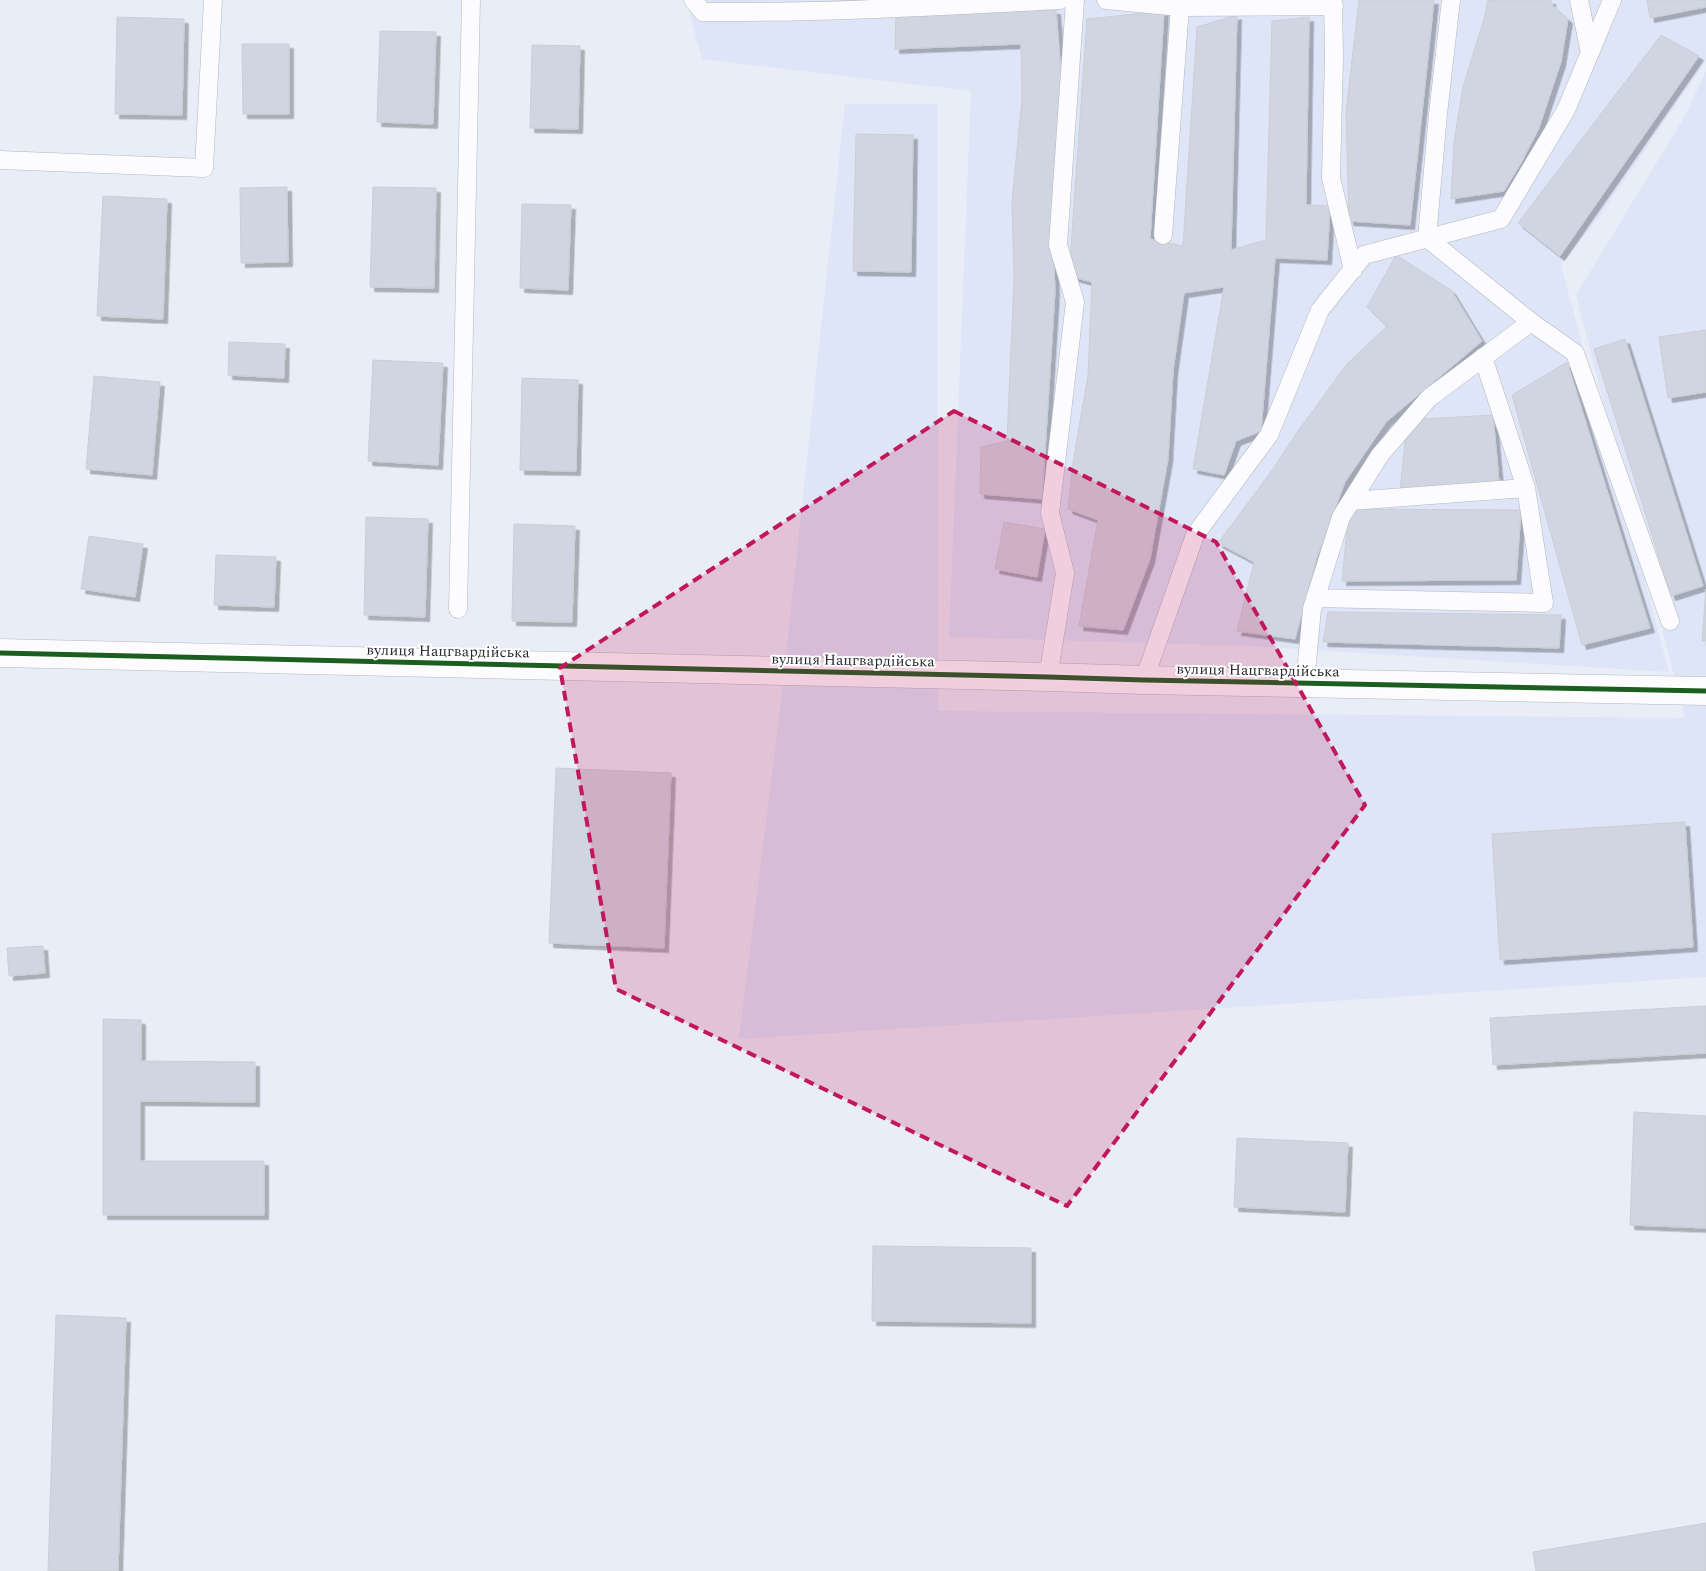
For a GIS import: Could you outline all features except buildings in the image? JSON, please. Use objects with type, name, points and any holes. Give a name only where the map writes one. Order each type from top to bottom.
[{"type":"street","name":"вулиця Нацгвардійська","points":[[0,653],[1706,692]]},
{"type":"lane","points":[[0,160],[204,168],[213,0]]},
{"type":"lane","points":[[458,609],[471,0]]},
{"type":"lane","points":[[693,0],[703,12],[788,6],[1060,0]]},
{"type":"lane","points":[[1048,677],[1065,573],[1050,513],[1075,302],[1058,245],[1075,0]]},
{"type":"lane","points":[[1106,0],[1180,7],[1333,3],[1334,56],[1331,178],[1353,270]]},
{"type":"lane","points":[[1427,238],[1451,0]]},
{"type":"lane","points":[[1579,0],[1590,53]]},
{"type":"lane","points":[[1144,680],[1195,535],[1269,435],[1320,310],[1364,254],[1501,219],[1566,110],[1612,0]]},
{"type":"lane","points":[[1163,235],[1180,7]]},
{"type":"lane","points":[[1427,238],[1531,322],[1575,353],[1670,621]]},
{"type":"lane","points":[[1305,683],[1312,610],[1315,598],[1341,517],[1351,501],[1380,455],[1429,398],[1531,322]]},
{"type":"lane","points":[[1315,598],[1544,603],[1526,488],[1483,357]]},
{"type":"lane","points":[[1351,501],[1526,488]]},
{"type":"highlighted area","points":[[954,411],[1216,542],[1365,805],[1067,1206],[616,989],[560,668]]},
{"type":"shaded area","points":[[686,0],[1706,0],[1706,61],[1599,217],[1561,265],[1669,672],[1248,646],[949,637],[971,91],[702,59]]},
{"type":"shaded area","points":[[1706,71],[1706,977],[739,1039],[780,711],[845,104],[938,104],[938,711],[1685,718],[1576,295],[1682,121]]},
{"type":"cycle path","points":[[0,653],[1144,680],[1706,691]]}]
